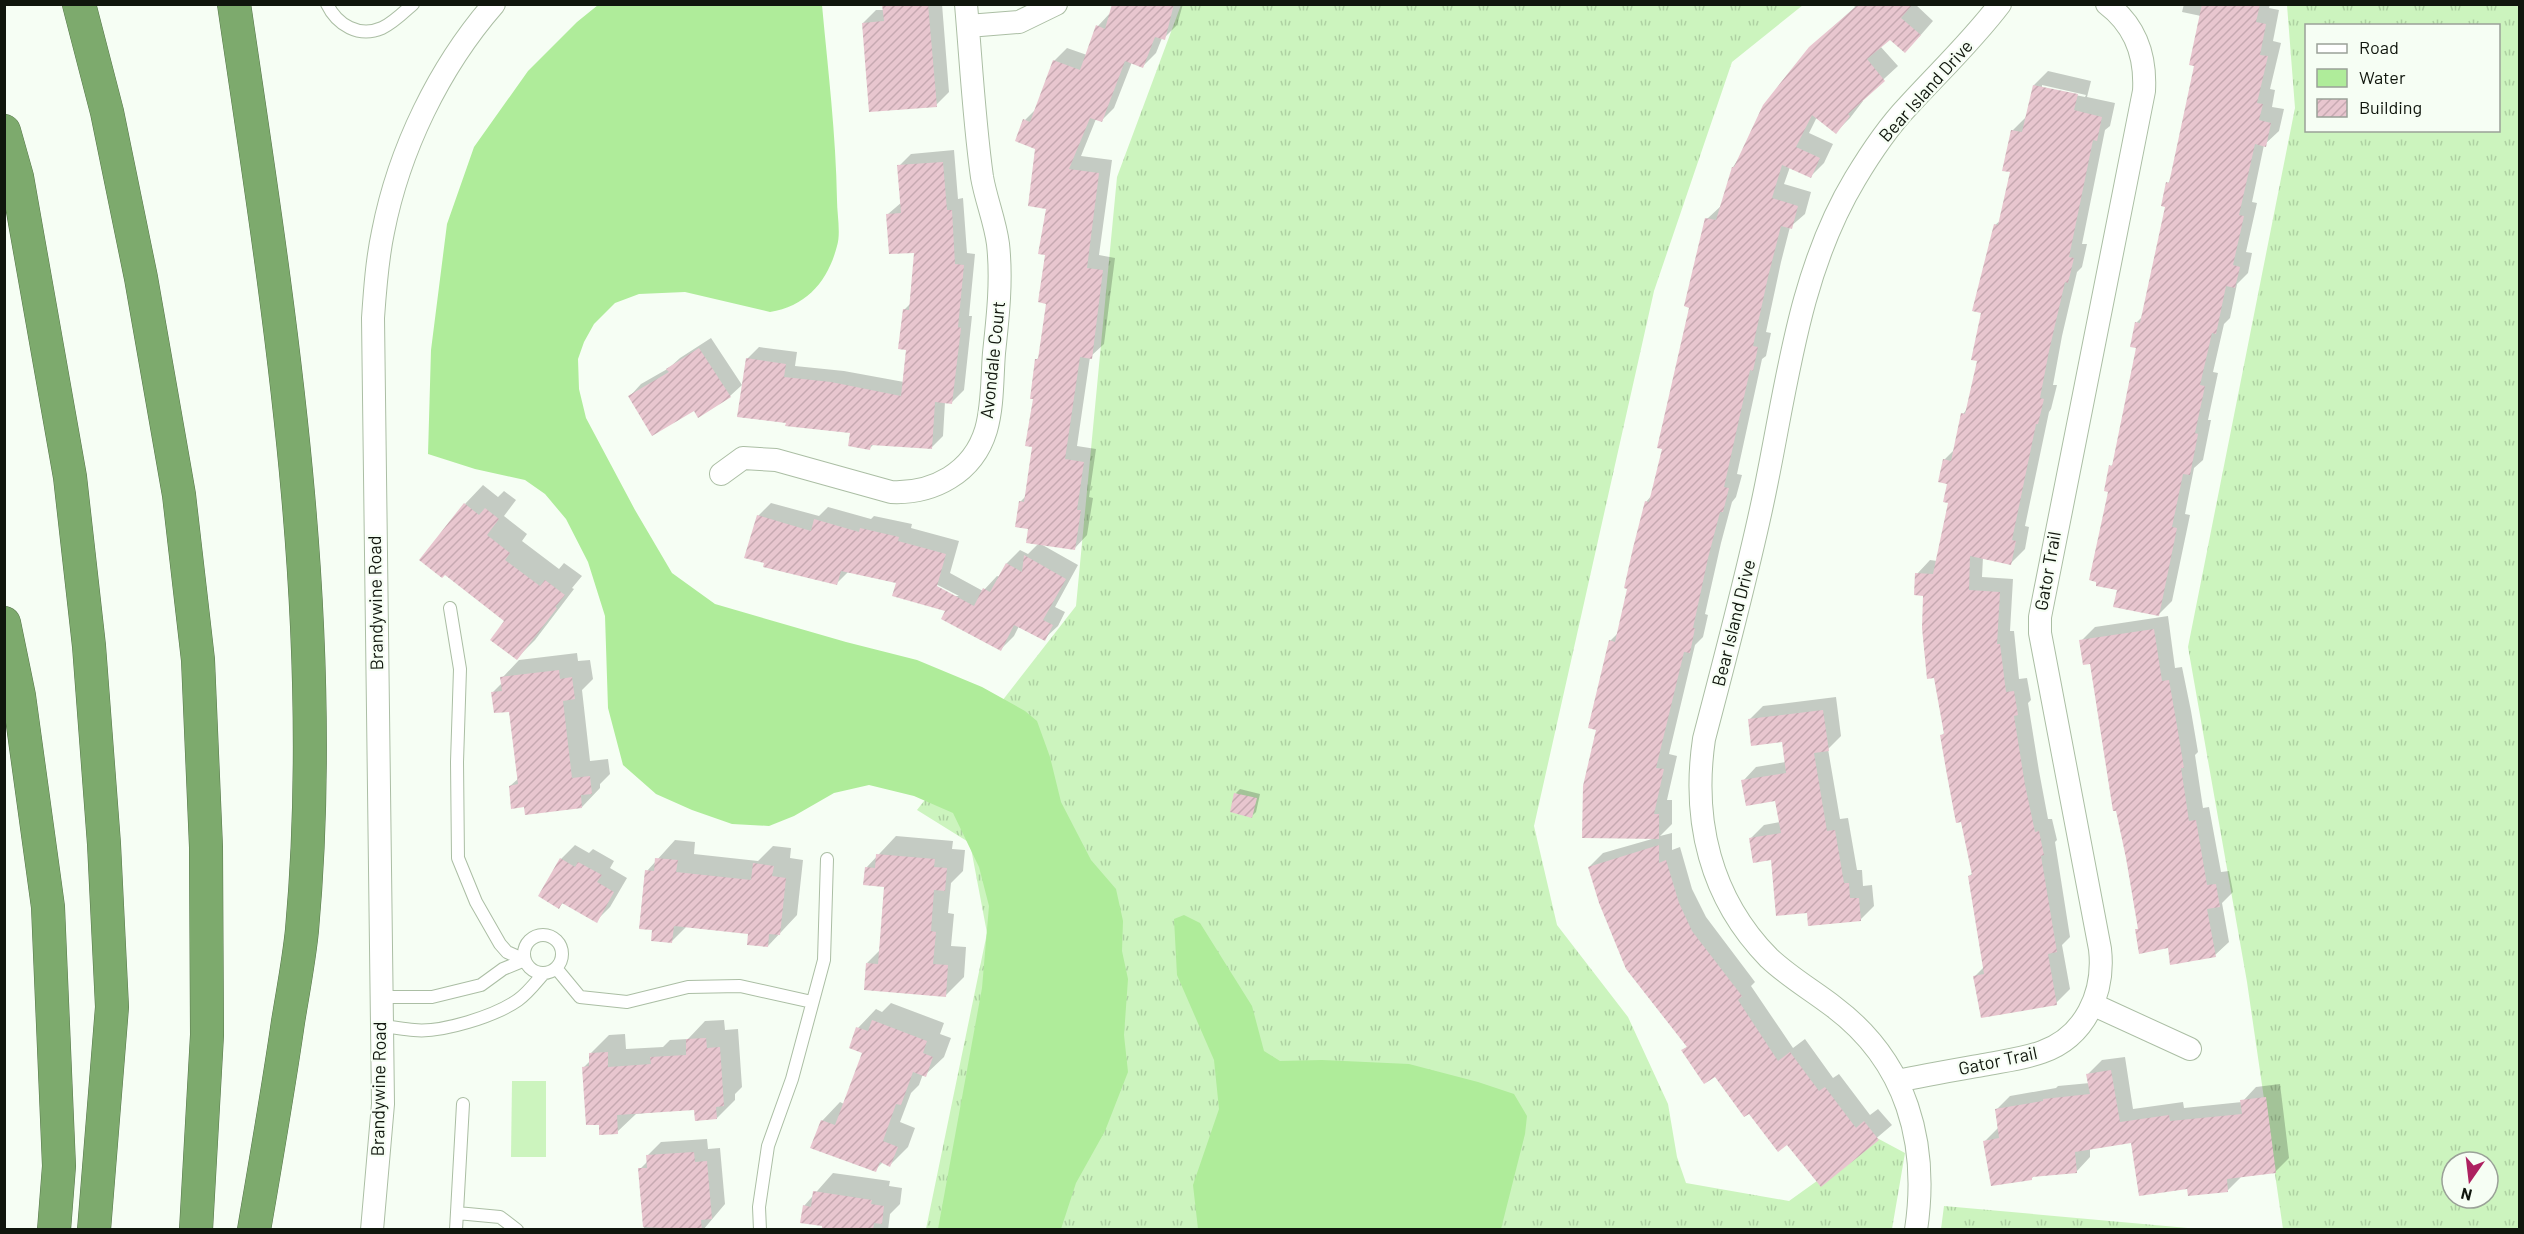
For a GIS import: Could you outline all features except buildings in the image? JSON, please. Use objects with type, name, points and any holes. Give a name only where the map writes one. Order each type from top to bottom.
[{"type":"highway","points":[[79,4],[107,112],[141,278],[179,495],[198,660],[206,847],[207,1035],[196,1230]]},
{"type":"highway","points":[[234,4],[272,258],[297,474],[309,683],[309,808],[302,931],[254,1230]]},
{"type":"highway","points":[[4,131],[17,177],[70,477],[89,646],[104,844],[112,1007],[94,1230]]},
{"type":"highway","points":[[4,622],[19,696],[48,907],[59,1166],[54,1230]]},
{"type":"street","name":"Brandywine Road","points":[[372,1230],[382,1104],[373,318],[377,268],[392,195],[411,141],[435,90],[464,43],[494,4]]},
{"type":"street","points":[[967,15],[1019,22],[1056,4]]},
{"type":"street","name":"Bear Island Drive","points":[[1916,1230],[1921,1192],[1920,1159],[1915,1127],[1897,1081],[1881,1054],[1860,1029],[1835,1007],[1794,980],[1746,931],[1728,902],[1708,854],[1700,804],[1700,769],[1704,740],[1762,507],[1800,316],[1829,229],[1854,180],[1874,150],[1907,107],[1958,56],[2000,4]]},
{"type":"street","name":"Gator Trail","points":[[1897,1081],[2043,1052],[2070,1036],[2081,1024],[2094,1005],[2101,981],[2100,949],[2040,633],[2040,617],[2144,91],[2143,59],[2138,44],[2122,17],[2107,4]]},
{"type":"street","name":"Avondale Court","points":[[721,474],[743,458],[776,460],[891,492],[907,493],[929,488],[950,478],[973,457],[980,444],[989,414],[1000,276],[997,242],[982,178],[967,15]]},
{"type":"street","points":[[2094,1005],[2190,1049]]},
{"type":"lane","points":[[327,4],[332,15],[342,25],[356,30],[370,31],[384,27],[413,4]]},
{"type":"lane","points":[[450,608],[460,669],[457,762],[458,858],[476,902],[507,952],[525,960],[532,969],[550,971],[580,997],[627,1002],[688,987],[740,986],[812,1002]]},
{"type":"lane","points":[[760,1230],[759,1207],[768,1146],[792,1079],[824,960],[827,859]]},
{"type":"lane","points":[[381,1026],[416,1030],[439,1028],[464,1022],[504,1007],[518,1000],[560,963],[562,951],[556,939],[551,936],[538,935],[527,942],[525,960]]},
{"type":"lane","points":[[381,997],[432,997],[481,985],[502,969],[525,960]]},
{"type":"lane","points":[[456,1230],[463,1104]]},
{"type":"lane","points":[[457,1213],[500,1217],[517,1230]]},
{"type":"green space","points":[[1181,5],[1803,5],[1732,62],[1654,291],[1534,826],[1557,925],[1628,1017],[1668,1104],[1677,1157],[1686,1183],[1789,1201],[1877,1138],[1905,1153],[1892,1229],[926,1229],[987,933],[970,843],[917,810],[1076,606],[1117,177]]},
{"type":"green space","points":[[2287,5],[2519,5],[2519,1229],[2283,1229],[2247,982],[2188,647],[2295,108]]},
{"type":"green space","points":[[512,1081],[546,1081],[546,1157],[511,1157]]},
{"type":"green space","points":[[1944,1206],[2199,1229],[1941,1229]]},
{"type":"water","points":[[598,5],[822,5],[839,229],[833,259],[822,281],[805,298],[795,304],[770,312],[685,292],[639,294],[615,303],[594,324],[584,342],[578,359],[579,389],[586,418],[672,573],[715,604],[917,660],[982,687],[1025,711],[1037,721],[1050,757],[1061,802],[1091,860],[1116,889],[1123,921],[1122,951],[1128,979],[1124,1035],[1128,1072],[1105,1131],[1076,1183],[1061,1229],[938,1229],[982,988],[989,906],[979,867],[953,813],[914,796],[869,785],[834,793],[794,816],[769,826],[732,824],[656,794],[623,765],[608,708],[605,616],[588,562],[566,519],[545,494],[525,480],[475,469],[428,454],[431,350],[447,224],[474,147],[528,71],[577,22]]},
{"type":"water","points":[[1184,915],[1200,923],[1252,1006],[1264,1051],[1280,1061],[1322,1060],[1409,1064],[1514,1094],[1527,1116],[1525,1134],[1501,1229],[1198,1229],[1193,1185],[1219,1109],[1214,1060],[1177,975],[1174,919]]}]
